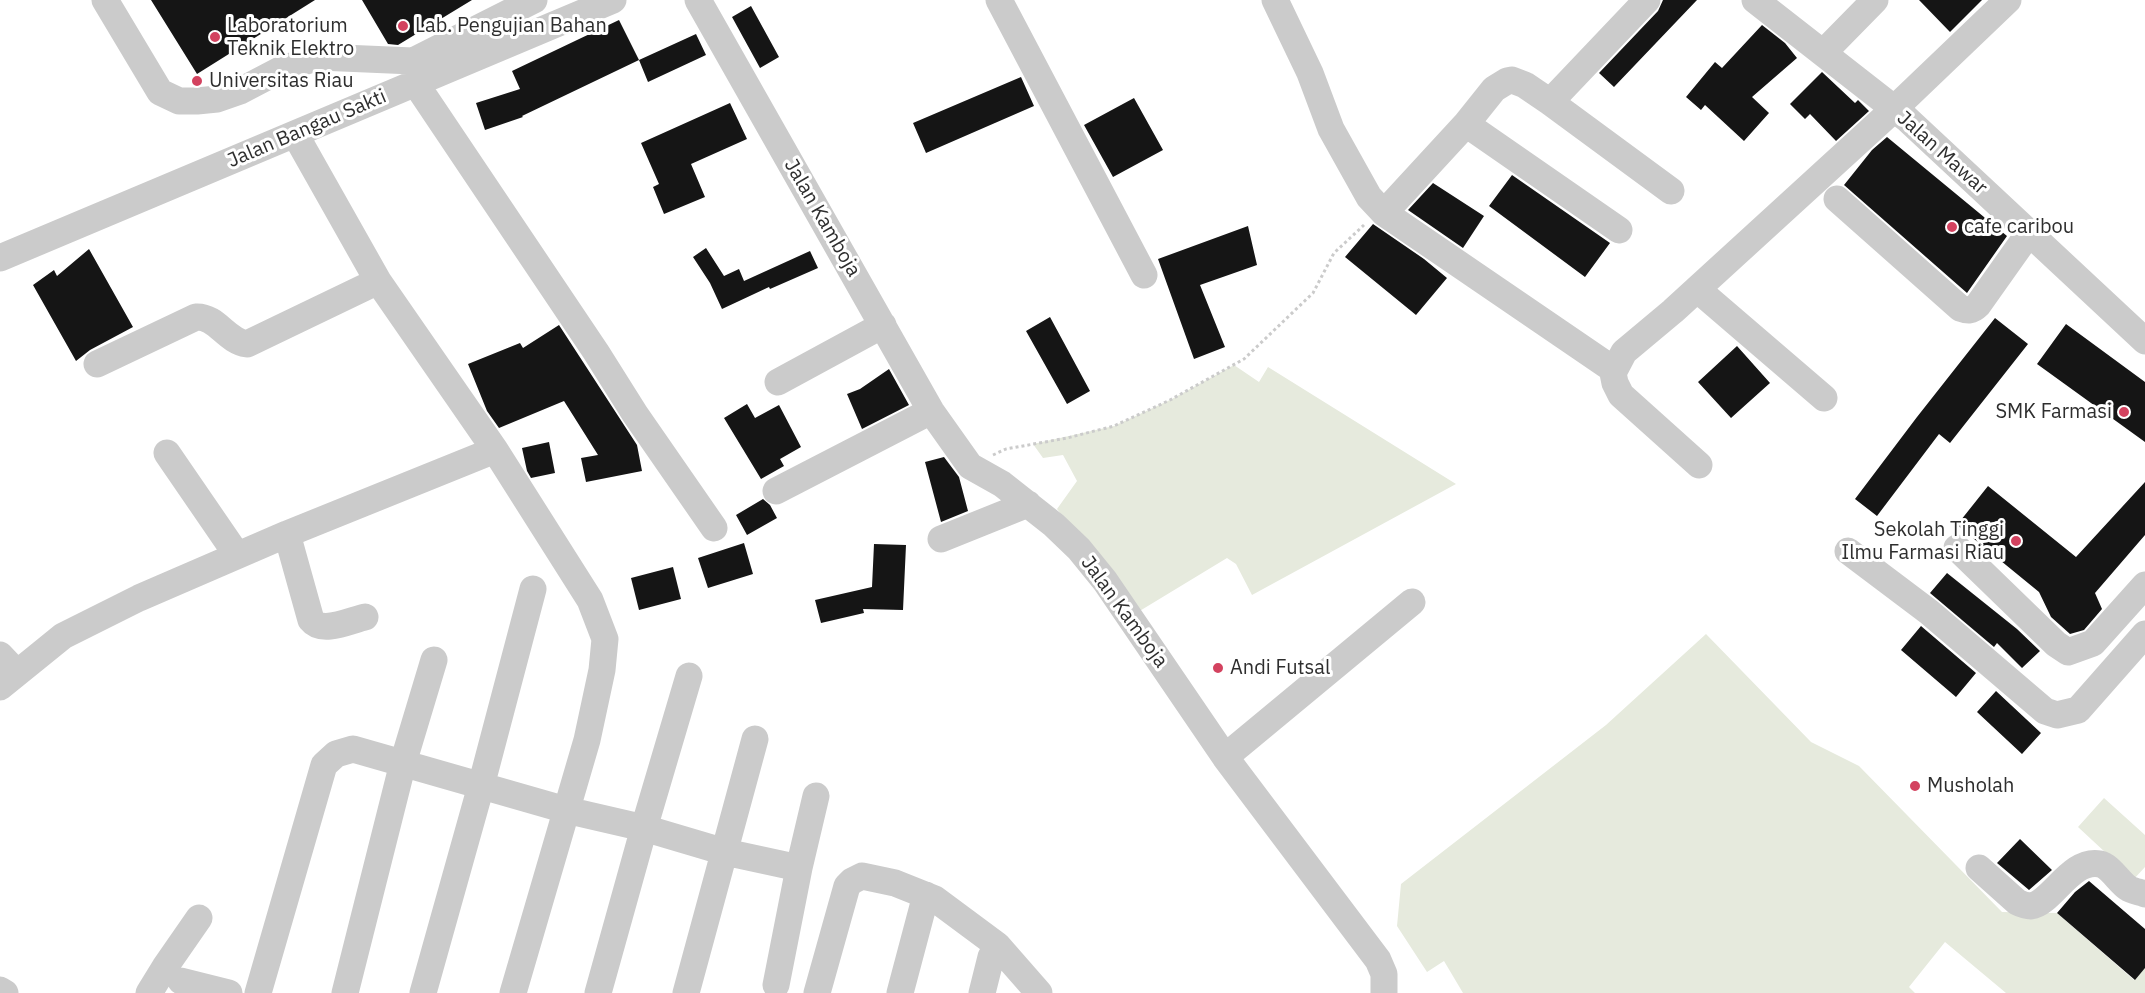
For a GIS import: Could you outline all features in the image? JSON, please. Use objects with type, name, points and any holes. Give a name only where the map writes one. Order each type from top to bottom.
[{"type":"street","points":[[105,0],[160,92],[179,101],[197,101],[217,99],[232,94],[282,69],[319,57],[413,61],[534,0]]},
{"type":"street","name":"Jalan Bangau Sakti","points":[[0,258],[613,0]]},
{"type":"street","name":"Jalan Kamboja","points":[[698,0],[931,411],[970,466],[1002,484],[1028,504],[1079,549],[1105,581],[1225,758],[1378,960],[1384,974],[1384,993]]},
{"type":"street","points":[[999,0],[1144,275]]},
{"type":"street","points":[[1275,0],[1310,73],[1331,129],[1369,197],[1382,211],[1614,370]]},
{"type":"street","points":[[1550,102],[1647,0]]},
{"type":"street","name":"Jalan Mawar","points":[[1755,0],[1906,118],[2145,341]]},
{"type":"street","points":[[1822,53],[1875,0]]},
{"type":"street","points":[[1699,465],[1621,395],[1613,373],[1624,352],[1697,289],[1894,110],[2008,0]]},
{"type":"street","points":[[1382,211],[1466,124],[1494,89],[1512,80],[1525,85],[1550,102],[1671,190]]},
{"type":"street","points":[[416,84],[635,414],[714,528]]},
{"type":"street","points":[[1466,124],[1619,230]]},
{"type":"street","points":[[295,134],[378,281],[495,450],[590,600],[605,639],[602,670],[587,740],[513,993]]},
{"type":"street","points":[[1837,200],[1960,308],[1967,311],[1973,310],[1978,305],[2029,233]]},
{"type":"street","points":[[97,364],[196,317],[209,318],[232,339],[247,344],[378,281]]},
{"type":"street","points":[[1697,289],[1824,398]]},
{"type":"street","points":[[778,382],[883,325]]},
{"type":"street","points":[[776,491],[931,411]]},
{"type":"street","points":[[6,672],[63,636],[139,598],[287,534],[495,450]]},
{"type":"street","points":[[167,453],[237,555]]},
{"type":"street","points":[[941,539],[1028,504]]},
{"type":"street","points":[[287,534],[314,624],[321,628],[365,617]]},
{"type":"street","points":[[1957,548],[2056,644],[2068,651],[2093,643],[2145,585]]},
{"type":"street","points":[[1848,550],[1929,612],[2045,711],[2057,715],[2078,710],[2145,634]]},
{"type":"street","points":[[423,993],[533,589]]},
{"type":"street","points":[[1225,758],[1412,602]]},
{"type":"street","points":[[345,993],[403,764],[434,660]]},
{"type":"street","points":[[598,993],[689,676]]},
{"type":"street","points":[[686,993],[755,739]]},
{"type":"street","points":[[258,993],[324,765],[336,754],[353,749],[566,810],[644,828],[725,852],[799,868]]},
{"type":"street","points":[[776,985],[816,796]]},
{"type":"street","points":[[1979,868],[2017,902],[2024,905],[2032,906],[2078,869],[2092,864],[2102,864],[2129,889],[2145,894]]},
{"type":"street","points":[[817,993],[847,886],[852,880],[862,876],[895,883],[935,899],[997,945],[1040,993]]},
{"type":"street","points":[[900,993],[926,895]]},
{"type":"street","points":[[149,993],[199,918]]},
{"type":"street","points":[[982,993],[991,957],[997,945]]},
{"type":"street","points":[[181,981],[229,993]]},
{"type":"street","points":[[0,990],[5,993]]},
{"type":"path","points":[[970,466],[1006,449],[1067,438],[1114,426],[1170,400],[1244,359],[1313,293],[1334,253],[1382,211]]},
{"type":"shaded area","points":[[1234,365],[1259,382],[1268,367],[1456,484],[1252,595],[1236,564],[1227,558],[1138,612],[1057,509],[1077,481],[1063,455],[1043,458],[1033,444],[1114,426],[1170,400]]},
{"type":"shaded area","points":[[1706,634],[1811,742],[1859,766],[2002,912],[2057,913],[2134,980],[2145,968],[2145,993],[2006,993],[1945,942],[1909,987],[1915,993],[1463,993],[1444,961],[1427,972],[1397,926],[1401,884],[1606,725]]},
{"type":"shaded area","points":[[2104,798],[2145,835],[2145,867],[2134,879],[2078,827]]},
{"type":"building","name":"Laboratorium Teknik Elektro","points":[[151,0],[315,0],[197,74]]},
{"type":"building","name":"Lab. Pengujian Bahan","points":[[362,0],[472,0],[398,45],[388,44]]},
{"type":"building","points":[[1663,0],[1697,0],[1614,87],[1599,73],[1658,11]]},
{"type":"building","points":[[1919,0],[1982,0],[1950,32]]},
{"type":"building","points":[[751,6],[779,57],[760,68],[732,17]]},
{"type":"building","points":[[619,20],[639,60],[523,117],[485,130],[476,103],[520,89],[512,71]]},
{"type":"building","points":[[1762,25],[1785,43],[1797,58],[1752,97],[1769,113],[1744,141],[1705,105],[1701,110],[1686,97],[1715,62],[1722,68]]},
{"type":"building","points":[[696,34],[706,55],[648,82],[639,60]]},
{"type":"building","points":[[1822,72],[1855,103],[1858,100],[1869,111],[1836,141],[1810,114],[1805,119],[1790,104]]},
{"type":"building","points":[[1021,77],[1034,106],[926,153],[913,123]]},
{"type":"building","points":[[1134,98],[1163,150],[1113,177],[1084,125]]},
{"type":"building","points":[[730,103],[747,139],[691,164],[705,197],[664,214],[653,187],[659,184],[641,143]]},
{"type":"building","points":[[1887,137],[2007,236],[1967,293],[1844,185],[1872,150]]},
{"type":"building","points":[[1512,175],[1610,243],[1585,277],[1489,206]]},
{"type":"building","points":[[1433,183],[1484,216],[1463,248],[1408,210]]},
{"type":"building","points":[[1373,224],[1447,278],[1416,315],[1345,257]]},
{"type":"building","points":[[1248,226],[1257,265],[1200,285],[1225,347],[1194,359],[1158,259]]},
{"type":"building","points":[[706,248],[724,276],[739,269],[744,281],[810,251],[818,268],[722,309],[710,283],[693,257]]},
{"type":"building","points":[[89,249],[133,327],[90,350],[76,361],[33,285],[54,270],[57,276]]},
{"type":"building","points":[[1050,317],[1090,391],[1067,404],[1026,331]]},
{"type":"building","name":"SMK Farmasi","points":[[1995,318],[2028,344],[1950,443],[1939,434],[1877,516],[1855,499]]},
{"type":"building","name":"SMK Farmasi","points":[[2066,324],[2145,382],[2145,442],[2037,364]]},
{"type":"building","points":[[559,325],[637,445],[642,471],[586,482],[581,458],[598,455],[564,401],[499,428],[487,411],[468,364],[520,343],[523,348]]},
{"type":"building","points":[[1737,346],[1770,383],[1731,418],[1698,382]]},
{"type":"building","points":[[889,369],[909,405],[862,429],[847,394],[860,389]]},
{"type":"building","points":[[747,404],[755,418],[779,405],[801,447],[780,459],[784,466],[761,479],[724,418]]},
{"type":"building","points":[[549,442],[555,473],[531,478],[527,471],[522,448]]},
{"type":"building","points":[[944,457],[959,477],[968,511],[941,522],[925,462]]},
{"type":"building","points":[[2145,482],[2145,535],[2095,593],[2102,609],[2084,630],[2070,634],[2051,617],[2039,592],[1957,525],[1988,486],[2076,557]]},
{"type":"building","points":[[763,499],[770,505],[777,518],[747,535],[736,515]]},
{"type":"building","points":[[744,543],[753,574],[708,588],[698,558]]},
{"type":"building","points":[[874,544],[906,545],[903,610],[863,609],[864,613],[821,623],[815,600],[872,587]]},
{"type":"building","points":[[673,567],[681,599],[639,610],[631,578]]},
{"type":"building","points":[[1947,573],[2017,629],[2040,651],[2022,668],[1997,643],[1994,647],[1930,593]]},
{"type":"building","points":[[1921,626],[1976,673],[1956,697],[1901,650]]},
{"type":"building","points":[[1996,691],[2041,733],[2022,754],[1977,712]]},
{"type":"building","points":[[2020,839],[2052,870],[2029,890],[1997,863]]},
{"type":"building","points":[[2089,881],[2145,929],[2145,968],[2135,980],[2057,913],[2075,892]]},
{"type":"place","name":"Lab. Pengujian Bahan","points":[[403,26]]},
{"type":"place","name":"Laboratorium Teknik Elektro","points":[[215,37]]},
{"type":"place","name":"Universitas Riau","points":[[197,81]]},
{"type":"place","name":"cafe caribou","points":[[1952,227]]},
{"type":"place","name":"SMK Farmasi","points":[[2124,412]]},
{"type":"place","name":"Sekolah Tinggi Ilmu Farmasi Riau","points":[[2016,541]]},
{"type":"place","name":"Andi Futsal","points":[[1218,668]]},
{"type":"place","name":"Musholah","points":[[1915,786]]}]
